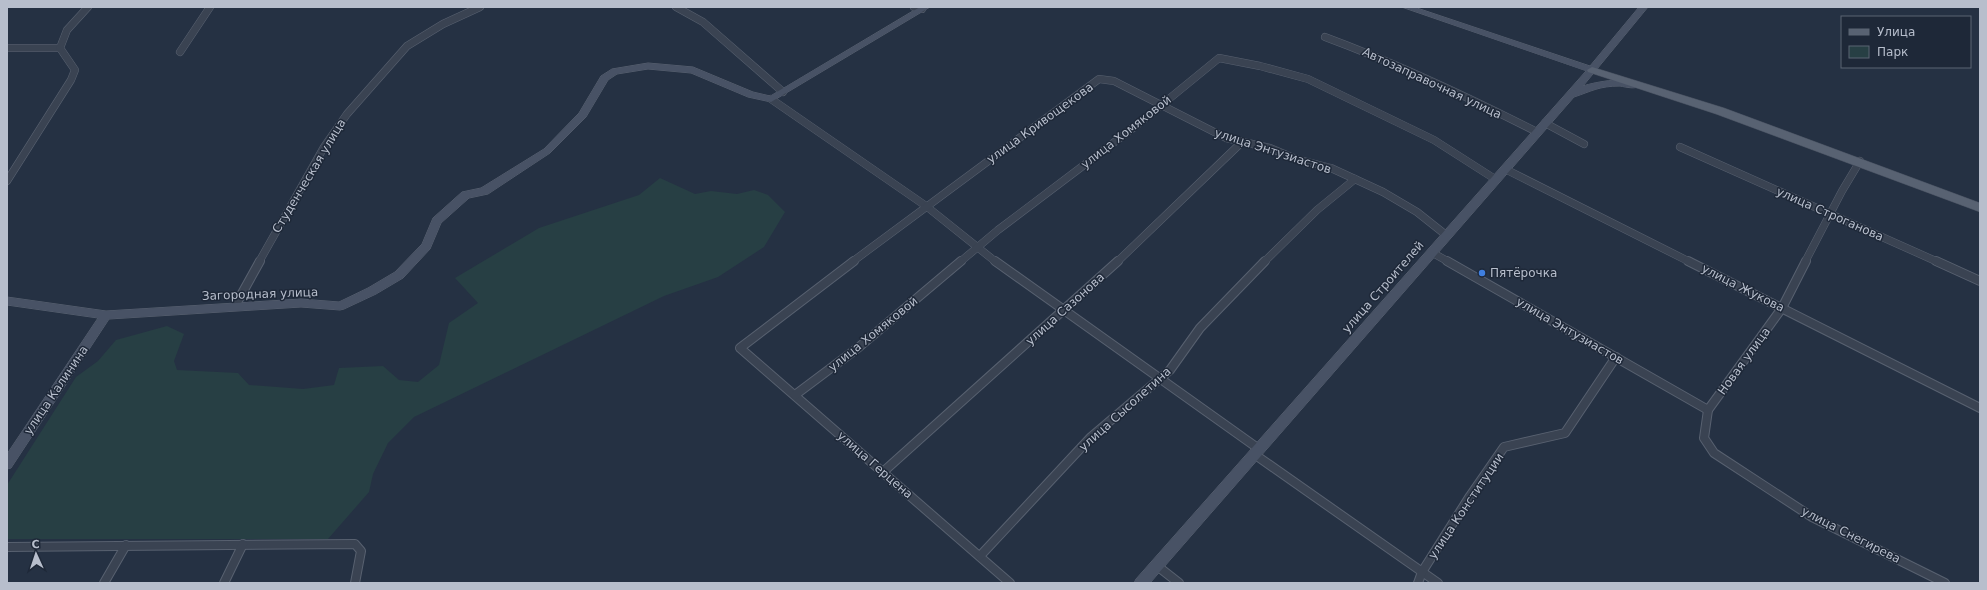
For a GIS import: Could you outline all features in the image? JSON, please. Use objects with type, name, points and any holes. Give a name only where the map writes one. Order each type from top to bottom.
[{"type":"main road","points":[[1592,70],[1720,111],[1860,161],[1980,208]]},
{"type":"street","points":[[60,48],[67,30],[88,7]]},
{"type":"street","points":[[180,52],[210,7]]},
{"type":"street","name":"Студенческая улица","points":[[235,306],[309,173],[347,114],[407,46],[443,24],[480,7]]},
{"type":"street","points":[[676,7],[703,22],[783,92]]},
{"type":"street","points":[[1406,7],[1592,70]]},
{"type":"street","name":"улица Строителей","points":[[1141,583],[1592,70],[1644,7]]},
{"type":"street","points":[[771,99],[911,15],[917,14],[921,8]]},
{"type":"street","name":"Автозаправочная улица","points":[[1325,37],[1373,54],[1481,104],[1537,132]]},
{"type":"street","points":[[7,48],[60,48]]},
{"type":"street","points":[[7,181],[71,80],[75,70],[60,48]]},
{"type":"street","name":"улица Хомяковой","points":[[795,395],[859,347],[998,230],[1160,106],[1219,58],[1260,66],[1308,79],[1434,140],[1495,179]]},
{"type":"street","name":"Загородная улица","points":[[7,301],[106,316],[235,306],[301,303],[340,306],[372,291],[399,275],[426,246],[437,221],[466,195],[484,191],[547,151],[583,115],[604,78],[615,70],[648,66],[693,70],[751,95],[771,99]]},
{"type":"street","name":"улица Кривощекова","points":[[740,348],[926,206],[1099,79],[1114,82],[1160,106]]},
{"type":"street","points":[[1568,97],[1581,89],[1602,84],[1640,85]]},
{"type":"street","name":"улица Конституции","points":[[771,99],[926,206],[977,248],[1063,311],[1160,378],[1256,452],[1438,583]]},
{"type":"street","name":"улица Энтузиастов","points":[[1160,106],[1226,138],[1270,148],[1296,158],[1331,168],[1383,192],[1417,212],[1446,235]]},
{"type":"street","points":[[1544,123],[1584,144]]},
{"type":"street","name":"улица Сазонова","points":[[883,472],[1131,250],[1166,214],[1242,142]]},
{"type":"street","name":"улица Строганова","points":[[1680,146],[1980,281]]},
{"type":"street","name":"Новая улица","points":[[1704,438],[1708,410],[1782,308],[1842,191],[1860,161]]},
{"type":"street","name":"улица Жукова","points":[[1505,169],[1980,408]]},
{"type":"street","name":"улица Сысолетина","points":[[980,556],[1091,437],[1170,370],[1200,328],[1256,270],[1317,210],[1355,179]]},
{"type":"street","name":"улица Энтузиастов","points":[[1432,252],[1708,410]]},
{"type":"street","name":"улица Калинина","points":[[7,464],[106,316]]},
{"type":"street","name":"улица Герцена","points":[[740,348],[1010,583]]},
{"type":"street","name":"улица Конституции","points":[[1422,572],[1470,496],[1504,447],[1565,434],[1616,357]]},
{"type":"street","name":"улица Снегирева","points":[[1704,438],[1714,453],[1812,517],[1945,583]]},
{"type":"street","points":[[224,583],[243,544]]},
{"type":"street","points":[[7,547],[355,544],[361,551],[355,583]]},
{"type":"street","points":[[104,583],[126,545]]},
{"type":"street","points":[[1156,565],[1179,583]]},
{"type":"street","points":[[1418,583],[1422,572]]},
{"type":"green space","points":[[660,178],[695,194],[711,191],[737,194],[754,190],[768,195],[785,212],[764,247],[718,277],[664,296],[414,417],[388,443],[373,474],[369,492],[328,539],[7,539],[7,485],[76,377],[98,361],[116,340],[167,326],[184,334],[174,361],[177,370],[238,373],[249,385],[303,389],[334,385],[339,368],[383,366],[399,380],[418,382],[439,365],[449,323],[478,303],[455,278],[539,228],[639,195]]},
{"type":"place","name":"Пятёрочка","points":[[1482,273]]}]
